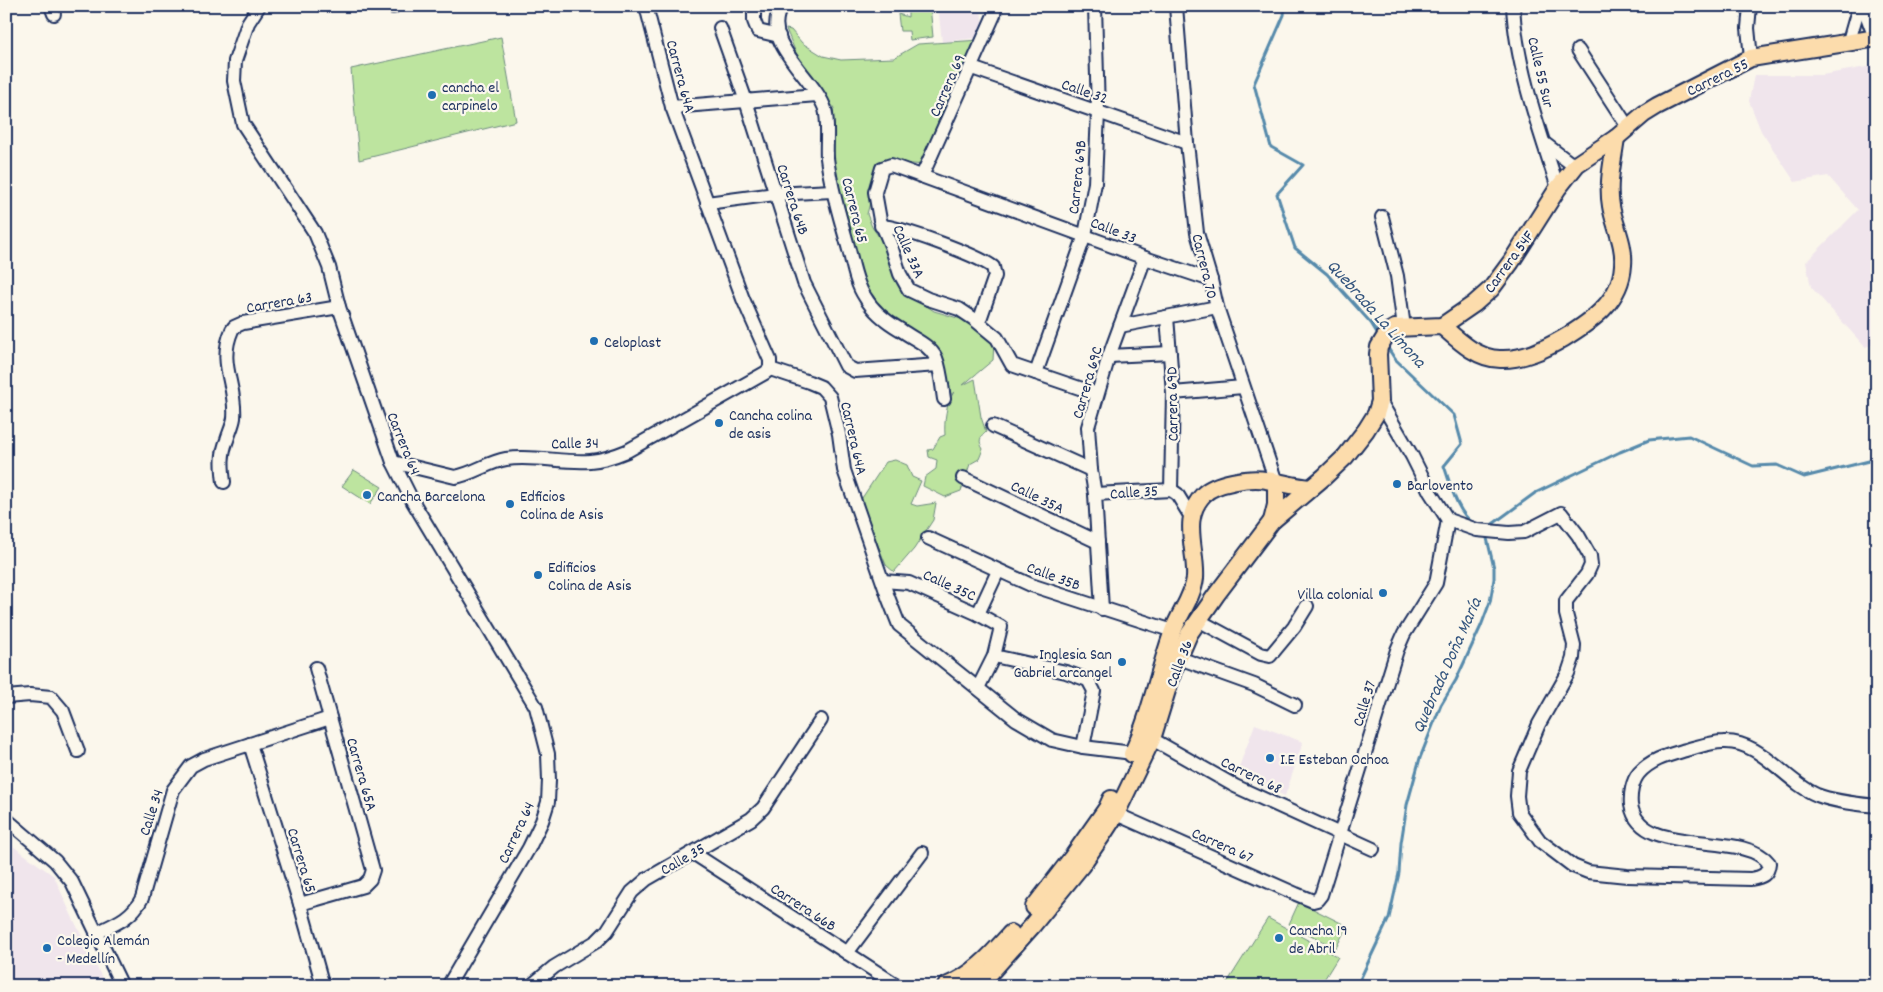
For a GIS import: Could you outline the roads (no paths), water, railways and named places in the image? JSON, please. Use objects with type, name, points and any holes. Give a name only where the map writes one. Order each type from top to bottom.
[{"type":"main road","name":"Carrera 55","points":[[1577,164],[1616,138],[1644,114],[1657,106],[1751,58],[1876,38]]},
{"type":"main road","points":[[1396,330],[1442,326],[1478,354],[1499,360],[1522,357],[1550,346],[1594,318],[1615,293],[1624,265],[1623,249],[1610,203],[1616,138]]},
{"type":"main road","name":"Carrera 54F","points":[[1442,326],[1474,304],[1491,289],[1511,262],[1558,188],[1577,164]]},
{"type":"main road","name":"Calle 36","points":[[971,986],[991,972],[1034,925],[1081,866],[1116,814],[1152,739],[1179,658],[1198,620],[1272,521],[1345,457],[1366,430],[1376,414],[1380,401],[1379,347],[1396,330]]},
{"type":"main road","points":[[1216,595],[1195,578],[1191,516],[1204,494],[1228,483],[1269,480],[1310,488]]},
{"type":"main road","points":[[1269,480],[1276,505],[1272,521]]},
{"type":"main road","name":"Calle 36","points":[[946,986],[959,981],[985,962],[1026,917],[1071,859],[1106,808],[1141,735],[1173,631],[1192,590],[1195,578]]},
{"type":"street","name":"Carrera 64","points":[[259,6],[248,24],[235,61],[234,81],[237,103],[243,124],[315,233],[329,267],[339,308],[394,462],[413,502],[536,707],[548,754],[550,780],[548,802],[542,821],[529,848],[448,986]]},
{"type":"street","name":"Carrera 64A","points":[[646,6],[672,107],[743,298],[770,360],[770,369],[821,387],[830,397],[844,470],[899,626],[1016,719],[1052,740],[1083,747],[1133,752]]},
{"type":"street","points":[[754,6],[754,21],[758,31],[779,36]]},
{"type":"street","name":"Carrera 65","points":[[782,6],[777,22],[779,36],[794,64],[824,108],[827,156],[832,191],[856,276],[864,296],[879,314],[927,347],[938,365],[944,399]]},
{"type":"street","name":"Carrera 69","points":[[922,176],[972,68],[994,16],[995,6]]},
{"type":"street","name":"Carrera 69B","points":[[1036,373],[1084,235],[1095,183],[1098,112],[1095,6]]},
{"type":"street","name":"Carrera 70","points":[[1176,6],[1187,143],[1197,233],[1211,280],[1216,307],[1270,464],[1269,480]]},
{"type":"street","name":"Calle 55 Sur","points":[[1513,6],[1518,43],[1527,84],[1558,188]]},
{"type":"street","points":[[1750,6],[1748,28],[1751,58]]},
{"type":"street","points":[[1849,42],[1858,6]]},
{"type":"street","points":[[1863,6],[1870,28],[1876,38]]},
{"type":"street","name":"Carrera 64B","points":[[720,28],[746,101],[804,283],[846,366],[855,371],[938,365]]},
{"type":"street","points":[[1578,50],[1628,127]]},
{"type":"street","name":"Calle 32","points":[[972,68],[1187,143]]},
{"type":"street","points":[[672,107],[817,96]]},
{"type":"street","points":[[1544,143],[1569,162],[1577,164]]},
{"type":"street","name":"Calle 33A","points":[[922,176],[892,165],[882,168],[875,192],[881,226],[891,246],[900,274],[909,290],[928,299],[959,309],[997,338],[1012,365],[1036,373]]},
{"type":"street","name":"Calle 33","points":[[922,176],[1145,258],[1211,280]]},
{"type":"street","points":[[708,203],[775,194],[832,191]]},
{"type":"street","points":[[1382,217],[1397,276],[1396,330]]},
{"type":"street","points":[[881,226],[901,230],[966,254],[993,267],[995,276],[978,322]]},
{"type":"street","name":"Carrera 69C","points":[[1102,609],[1095,494],[1088,427],[1109,356],[1145,258]]},
{"type":"street","points":[[1120,326],[1216,307]]},
{"type":"street","name":"Carrera 63","points":[[224,482],[221,463],[225,444],[234,419],[234,402],[225,355],[232,330],[243,323],[339,308]]},
{"type":"street","name":"Carrera 69D","points":[[1167,318],[1173,393],[1171,490]]},
{"type":"street","points":[[1109,356],[1170,353]]},
{"type":"street","name":"Calle 34","points":[[394,462],[455,477],[503,460],[519,458],[590,461],[609,458],[627,451],[770,369]]},
{"type":"street","points":[[1036,373],[1097,394]]},
{"type":"street","points":[[1173,393],[1243,387]]},
{"type":"street","points":[[1380,401],[1412,456],[1430,492],[1448,520],[1477,530],[1509,533],[1524,532],[1561,513],[1578,535],[1590,556],[1587,574],[1566,601],[1566,614],[1574,645],[1573,658],[1568,673],[1539,724],[1519,771],[1516,796],[1519,812],[1540,841],[1573,866],[1588,872],[1751,880],[1764,876],[1768,870],[1769,863],[1764,856],[1752,849],[1658,834],[1642,827],[1633,816],[1630,798],[1636,777],[1646,766],[1665,756],[1722,742],[1739,743],[1750,747],[1817,795],[1877,806]]},
{"type":"street","name":"Calle 35","points":[[993,426],[1091,470]]},
{"type":"street","name":"Calle 35A","points":[[964,478],[1098,542]]},
{"type":"street","name":"Calle 35","points":[[1095,494],[1171,490],[1177,494],[1191,516]]},
{"type":"street","name":"Calle 37","points":[[1317,900],[1341,833],[1381,699],[1404,634],[1436,583],[1448,520]]},
{"type":"street","name":"Calle 35B","points":[[928,538],[1031,585],[1173,631]]},
{"type":"street","points":[[978,614],[998,571]]},
{"type":"street","name":"Calle 35C","points":[[883,581],[909,583],[978,614],[1001,627],[994,656]]},
{"type":"street","points":[[1198,620],[1261,654],[1270,656],[1294,627],[1307,606]]},
{"type":"street","points":[[978,688],[994,656],[1066,672],[1088,680],[1094,691],[1094,697],[1083,747]]},
{"type":"street","points":[[1179,658],[1254,685],[1295,705]]},
{"type":"street","name":"Carrera 65A","points":[[300,904],[364,886],[370,879],[373,870],[316,668]]},
{"type":"street","points":[[6,703],[30,695]]},
{"type":"street","points":[[6,697],[30,695],[51,697],[64,711],[78,751]]},
{"type":"street","name":"Calle 34","points":[[96,933],[128,917],[137,908],[142,898],[173,790],[191,766],[250,744],[330,718]]},
{"type":"street","name":"Calle 35","points":[[531,986],[554,967],[598,941],[607,931],[632,892],[647,879],[752,819],[763,808],[821,720]]},
{"type":"street","name":"Carrera 68","points":[[1152,739],[1236,786],[1373,849]]},
{"type":"street","name":"Carrera 65","points":[[250,744],[300,904],[323,986]]},
{"type":"street","name":"Carrera 67","points":[[1116,814],[1296,894],[1313,901],[1317,900]]},
{"type":"street","points":[[6,819],[55,861],[72,882],[122,986]]},
{"type":"street","points":[[847,953],[922,852]]},
{"type":"street","name":"Carrera 66B","points":[[693,853],[898,986]]},
{"type":"waterway","name":"Quebrada La Limona","points":[[1285,6],[1284,15],[1254,84],[1271,147],[1303,165],[1277,194],[1295,248],[1327,274],[1371,323],[1379,336]]},
{"type":"waterway","name":"Quebrada La Limona","points":[[1386,345],[1395,359],[1454,415],[1462,444],[1444,466],[1458,505],[1473,523]]},
{"type":"waterway","name":"Quebrada Doña María","points":[[1490,526],[1535,493],[1649,440],[1689,436],[1753,466],[1777,465],[1804,477],[1877,459]]},
{"type":"waterway","name":"Quebrada Doña María","points":[[1357,986],[1389,918],[1399,873],[1401,843],[1407,805],[1420,758],[1441,705],[1456,680],[1490,602],[1494,568],[1486,534]]},
{"type":"place","name":"cancha el carpinelo","points":[[432,95]]},
{"type":"place","name":"Celoplast","points":[[594,341]]},
{"type":"place","name":"Cancha colina de asis","points":[[719,423]]},
{"type":"place","name":"Barlovento","points":[[1397,484]]},
{"type":"place","name":"Cancha Barcelona","points":[[367,495]]},
{"type":"place","name":"Edficios Colina de Asis","points":[[510,504]]},
{"type":"place","name":"Edificios Colina de Asis","points":[[538,575]]},
{"type":"place","name":"Villa colonial","points":[[1383,593]]},
{"type":"place","name":"Inglesia San Gabriel arcangel","points":[[1122,662]]},
{"type":"place","name":"I.E Esteban Ochoa","points":[[1270,758]]},
{"type":"place","name":"Cancha 19 de Abril","points":[[1279,938]]},
{"type":"place","name":"Colegio Alemán - Medellín","points":[[47,948]]}]
